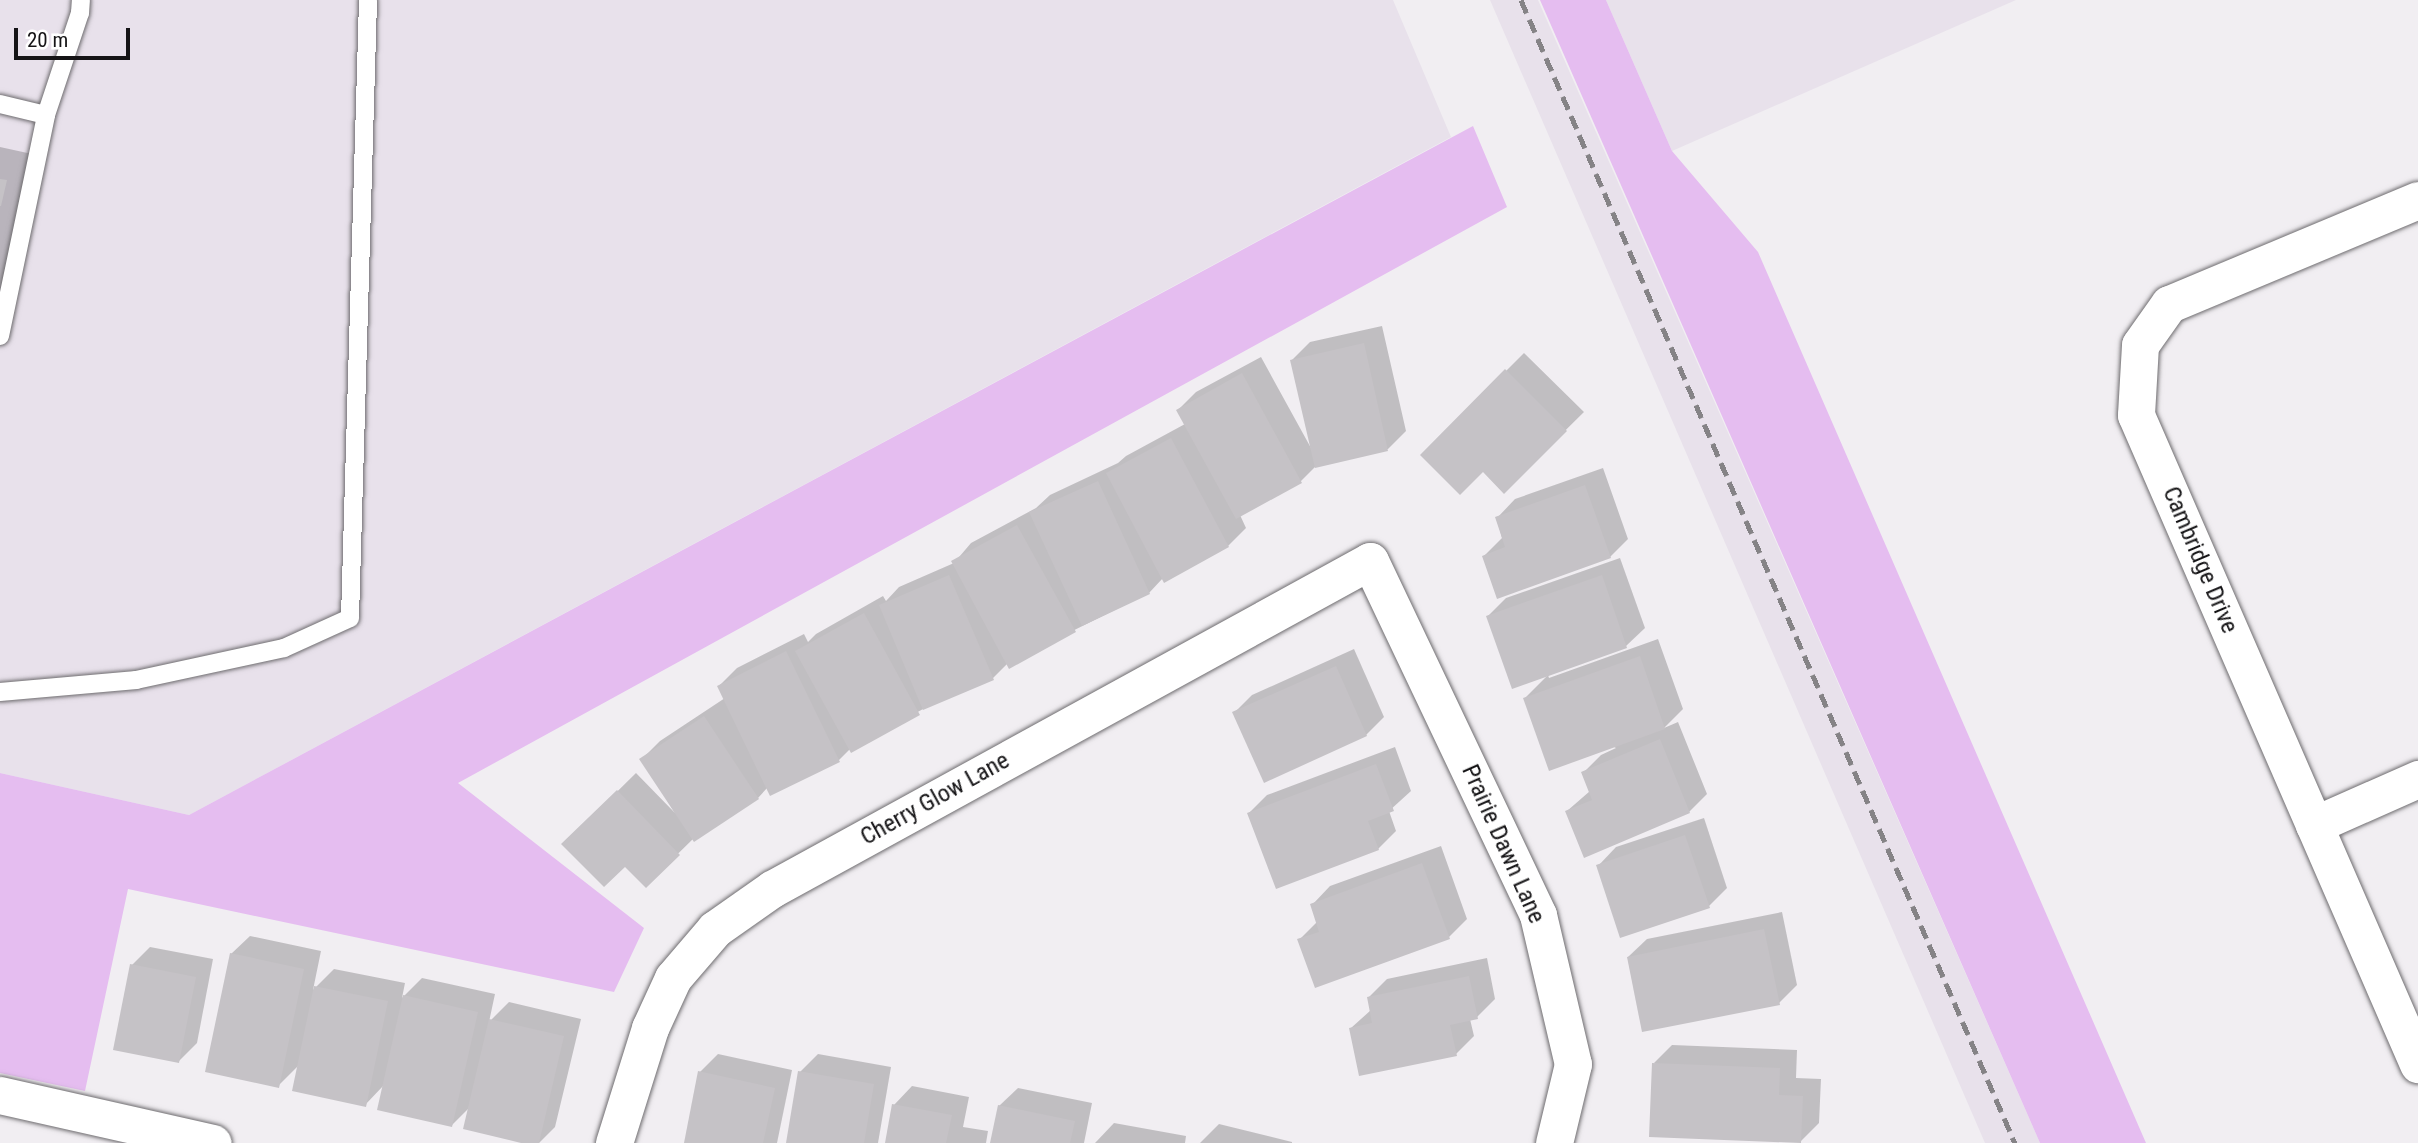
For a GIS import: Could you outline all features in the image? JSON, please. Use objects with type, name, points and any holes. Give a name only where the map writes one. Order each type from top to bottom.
[{"type":"street","name":"Cambridge Drive","points":[[2418,200],[2169,304],[2140,345],[2136,415],[2418,1064]]},
{"type":"street","name":"Cherry Glow Lane","points":[[614,1143],[655,1015],[673,978],[715,929],[772,889],[1370,561]]},
{"type":"street","name":"Prairie Dawn Lane","points":[[1370,561],[1538,915],[1573,1064],[1555,1143]]},
{"type":"street","points":[[2314,825],[2418,779]]},
{"type":"street","points":[[0,1095],[213,1143]]},
{"type":"lane","points":[[0,336],[46,115],[80,13],[80,0]]},
{"type":"lane","points":[[0,692],[149,677],[284,648],[350,618],[368,0]]},
{"type":"lane","points":[[0,104],[46,115]]},
{"type":"shaded area","points":[[0,0],[1393,0],[1451,137],[189,815],[0,773]]},
{"type":"shaded area","points":[[1490,0],[1538,0],[2040,1143],[1985,1143]]},
{"type":"shaded area","points":[[1540,0],[1606,0],[1672,151],[1758,252],[2146,1143],[2040,1143]]},
{"type":"shaded area","points":[[1606,0],[2016,0],[1672,151]]},
{"type":"shaded area","points":[[1473,126],[1507,207],[458,783],[644,928],[614,992],[128,889],[85,1091],[0,1073],[0,773],[189,815]]},
{"type":"building","points":[[0,179],[7,180],[1,206],[0,206]]},
{"type":"building","points":[[1364,343],[1388,451],[1315,468],[1290,360]]},
{"type":"building","points":[[1505,369],[1567,431],[1504,494],[1483,472],[1460,495],[1420,455]]},
{"type":"building","points":[[1242,373],[1302,483],[1236,519],[1176,410]]},
{"type":"building","points":[[1171,438],[1229,547],[1164,583],[1106,473]]},
{"type":"building","points":[[1098,481],[1150,594],[1082,626],[1029,512]]},
{"type":"building","points":[[1585,485],[1611,558],[1497,599],[1482,556],[1505,547],[1495,517]]},
{"type":"building","points":[[1017,525],[1076,632],[1009,669],[951,561]]},
{"type":"building","points":[[949,575],[994,680],[923,710],[879,605]]},
{"type":"building","points":[[1602,575],[1627,648],[1512,689],[1486,616]]},
{"type":"building","points":[[864,613],[920,715],[851,753],[795,651]]},
{"type":"building","points":[[786,651],[840,762],[770,796],[717,686]]},
{"type":"building","points":[[1640,656],[1665,729],[1549,771],[1523,698]]},
{"type":"building","points":[[1336,666],[1367,736],[1264,783],[1232,712]]},
{"type":"building","points":[[704,716],[759,799],[694,842],[639,759]]},
{"type":"building","points":[[1660,739],[1690,813],[1584,858],[1565,811],[1592,800],[1581,772]]},
{"type":"building","points":[[1376,764],[1394,811],[1368,821],[1379,850],[1276,889],[1247,813]]},
{"type":"building","points":[[617,790],[680,855],[646,888],[625,867],[604,887],[561,844]]},
{"type":"building","points":[[1685,835],[1710,908],[1620,938],[1596,865]]},
{"type":"building","points":[[1422,863],[1450,939],[1315,988],[1297,939],[1319,932],[1310,904]]},
{"type":"building","points":[[1764,929],[1780,1005],[1642,1032],[1627,957]]},
{"type":"building","points":[[230,953],[304,969],[279,1088],[205,1072]]},
{"type":"building","points":[[130,964],[196,977],[179,1063],[113,1050]]},
{"type":"building","points":[[1469,976],[1478,1019],[1450,1025],[1457,1056],[1359,1076],[1349,1028],[1372,1023],[1367,997]]},
{"type":"building","points":[[314,986],[388,1001],[366,1107],[292,1091]]},
{"type":"building","points":[[403,995],[478,1012],[452,1127],[377,1110]]},
{"type":"building","points":[[489,1019],[564,1036],[539,1143],[521,1143],[463,1129]]},
{"type":"building","points":[[1652,1063],[1780,1068],[1779,1095],[1803,1096],[1801,1143],[1649,1137]]},
{"type":"building","points":[[698,1071],[775,1088],[763,1143],[684,1143]]},
{"type":"building","points":[[798,1071],[874,1084],[864,1143],[786,1143]]},
{"type":"building","points":[[892,1104],[952,1115],[946,1143],[885,1143]]},
{"type":"building","points":[[998,1105],[1075,1121],[1070,1143],[990,1143]]},
{"type":"railway","points":[[1521,0],[2015,1143]]}]
